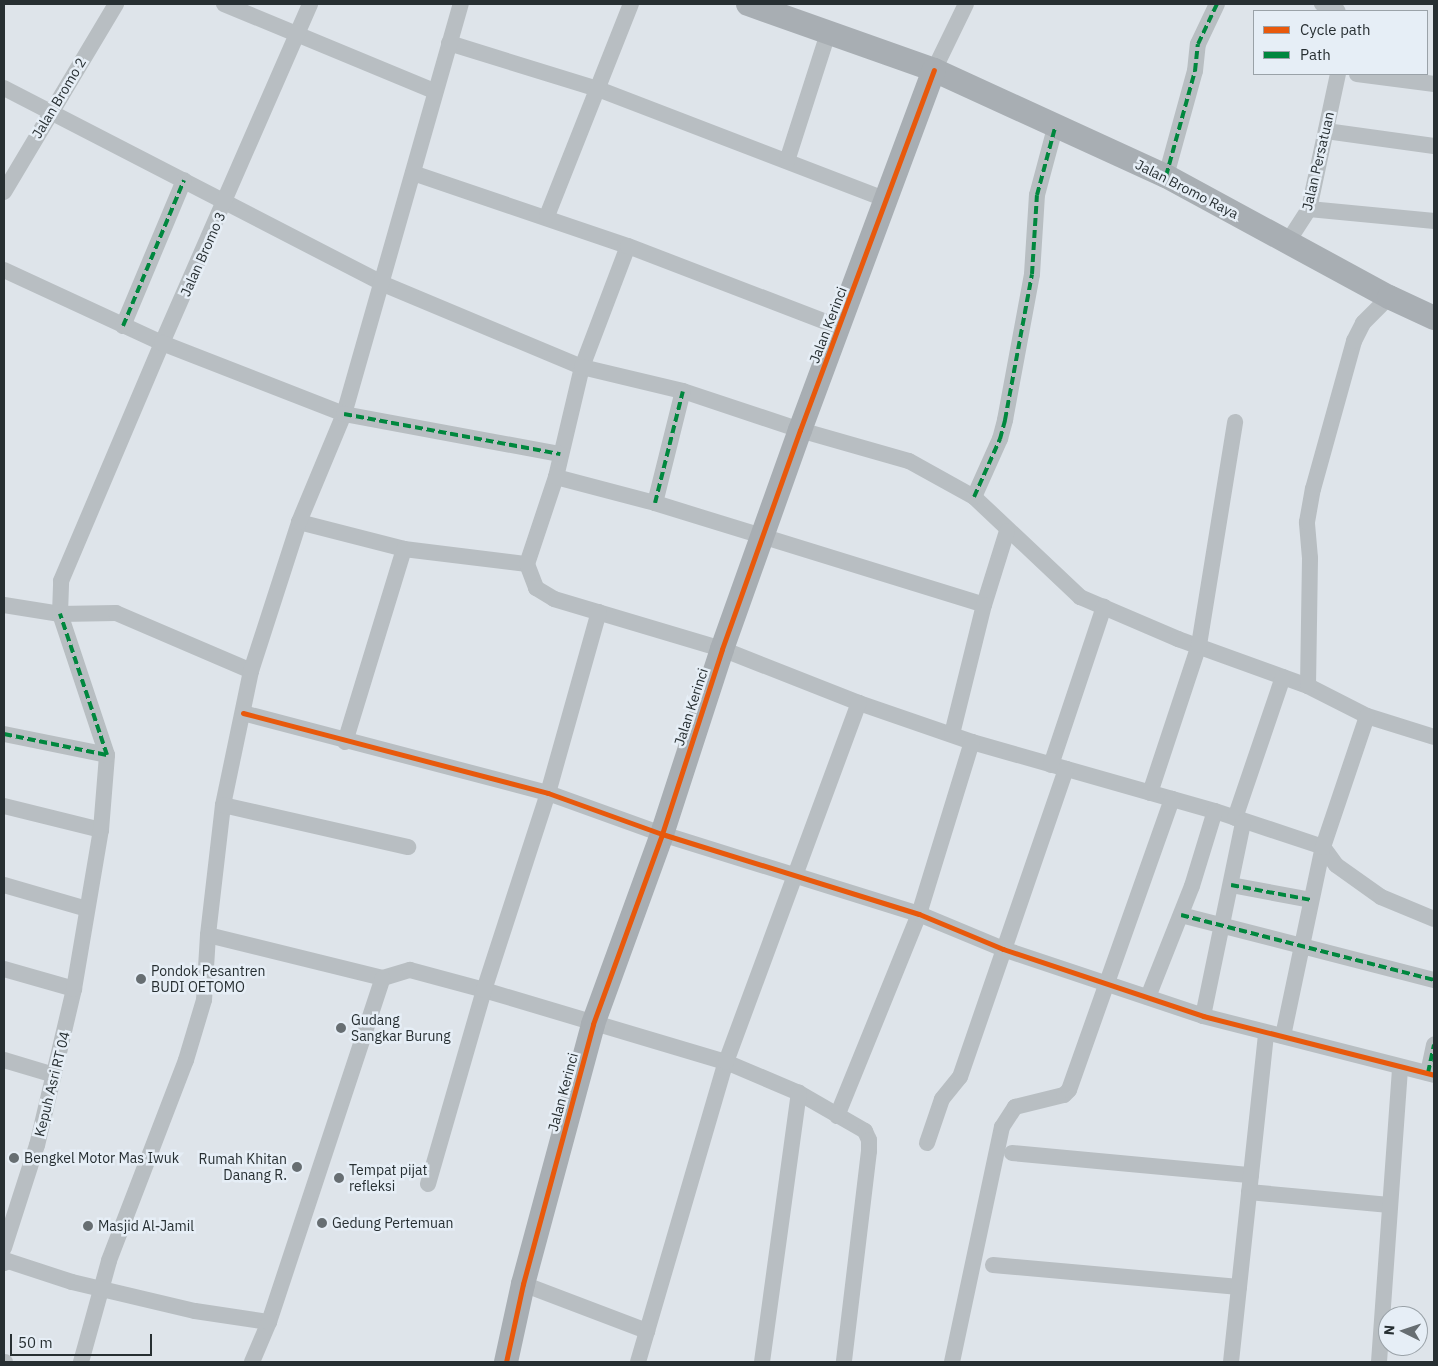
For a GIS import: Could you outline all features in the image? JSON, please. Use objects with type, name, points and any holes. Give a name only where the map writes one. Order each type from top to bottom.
[{"type":"street","name":"Jalan Bromo 2","points":[[4,192],[116,4]]},
{"type":"street","points":[[224,4],[434,91]]},
{"type":"street","name":"Jalan Bromo 3","points":[[60,614],[65,568],[162,343],[226,203],[310,4]]},
{"type":"street","points":[[81,1362],[102,1289],[133,1194],[186,1060],[202,1008],[222,805],[244,713],[250,671],[298,522],[344,414],[413,173],[434,91],[461,4]]},
{"type":"street","points":[[547,216],[631,4]]},
{"type":"street","points":[[934,70],[966,4]]},
{"type":"street","points":[[1166,176],[1195,71],[1198,44],[1217,4]]},
{"type":"street","points":[[1322,4],[1337,10]]},
{"type":"street","name":"Jalan Bromo Raya","points":[[761,6],[828,33],[934,70],[1055,128],[1166,176],[1287,243],[1389,297],[1434,318]]},
{"type":"street","points":[[787,161],[828,33]]},
{"type":"street","points":[[449,43],[598,89],[887,200]]},
{"type":"street","name":"Jalan Kerinci","points":[[506,1362],[523,1284],[594,1024],[662,834],[722,649],[800,430],[934,70]]},
{"type":"street","name":"Jalan Persatuan","points":[[1287,243],[1309,209],[1338,75]]},
{"type":"street","points":[[1365,75],[1434,84]]},
{"type":"street","points":[[4,88],[381,283],[582,367],[683,391],[800,430],[909,461],[974,497],[1007,531],[1080,597],[1178,639],[1308,686],[1367,716],[1434,737]]},
{"type":"street","points":[[974,497],[1000,439],[1005,420],[1032,274],[1037,195],[1055,128]]},
{"type":"street","points":[[1326,132],[1434,146]]},
{"type":"street","points":[[413,173],[547,216],[839,327]]},
{"type":"street","points":[[124,326],[184,180]]},
{"type":"street","points":[[1309,209],[1434,221]]},
{"type":"street","points":[[628,246],[582,367],[556,477],[528,564],[536,588],[554,599],[722,649],[859,703],[972,742],[1172,799],[1323,847],[1336,865],[1381,897],[1392,904],[1434,919]]},
{"type":"street","points":[[4,270],[162,343],[344,414],[560,454]]},
{"type":"street","points":[[1308,686],[1310,558],[1307,522],[1313,489],[1354,341],[1363,323],[1389,297]]},
{"type":"street","points":[[655,503],[683,391]]},
{"type":"street","points":[[1150,793],[1199,645],[1235,422]]},
{"type":"street","points":[[556,477],[655,503],[762,538],[984,605]]},
{"type":"street","points":[[298,522],[404,549],[528,564]]},
{"type":"street","points":[[952,734],[984,605],[1007,531]]},
{"type":"street","points":[[345,742],[404,549]]},
{"type":"street","points":[[4,606],[60,614],[116,613],[250,671]]},
{"type":"street","points":[[926,1143],[942,1099],[960,1077],[1003,949],[1104,607]]},
{"type":"street","points":[[428,1184],[484,990],[548,792],[598,612]]},
{"type":"street","points":[[4,734],[107,755],[60,614]]},
{"type":"street","points":[[1203,1016],[1231,885],[1239,820],[1283,677]]},
{"type":"street","points":[[638,1362],[726,1062],[859,703]]},
{"type":"street","points":[[244,713],[345,742],[548,792],[662,834],[919,914],[1003,949],[1203,1016],[1400,1068],[1431,1074],[1434,1045]]},
{"type":"street","points":[[1283,1036],[1310,900],[1323,847],[1367,716]]},
{"type":"street","points":[[837,1116],[919,914],[972,742]]},
{"type":"street","name":"Kepuh Asri RT 04","points":[[4,1248],[37,1145],[74,989],[101,830],[107,755]]},
{"type":"street","points":[[952,1362],[1002,1127],[1015,1107],[1064,1095],[1070,1090],[1105,983],[1172,799]]},
{"type":"street","points":[[222,805],[408,847]]},
{"type":"street","points":[[4,806],[101,830]]},
{"type":"street","points":[[1148,997],[1181,914],[1215,812]]},
{"type":"street","points":[[4,885],[87,909]]},
{"type":"street","points":[[1231,885],[1310,900]]},
{"type":"street","points":[[1181,914],[1434,980]]},
{"type":"street","points":[[208,935],[383,978],[410,970],[726,1062],[799,1094],[865,1132],[869,1140],[844,1362]]},
{"type":"street","points":[[4,969],[74,989]]},
{"type":"street","points":[[252,1362],[269,1322],[383,978]]},
{"type":"street","points":[[1231,1362],[1266,1033]]},
{"type":"street","points":[[4,1060],[54,1075]]},
{"type":"street","points":[[1379,1362],[1400,1068]]},
{"type":"street","points":[[762,1362],[799,1094]]},
{"type":"street","points":[[1012,1153],[1251,1175]]},
{"type":"street","points":[[1249,1192],[1389,1205]]},
{"type":"street","points":[[4,1263],[8,1261],[102,1289],[195,1311],[269,1322]]},
{"type":"street","points":[[993,1265],[1239,1287]]},
{"type":"street","points":[[523,1284],[647,1331]]},
{"type":"marked path","points":[[1166,176],[1195,71],[1198,44],[1217,4]]},
{"type":"marked path","points":[[974,497],[1000,439],[1005,420],[1032,274],[1037,195],[1055,128]]},
{"type":"marked path","points":[[123,326],[184,180]]},
{"type":"marked path","points":[[655,503],[683,391]]},
{"type":"marked path","points":[[344,414],[560,454]]},
{"type":"marked path","points":[[4,734],[107,755],[60,614]]},
{"type":"marked path","points":[[1231,885],[1311,900]]},
{"type":"marked path","points":[[1181,915],[1434,980]]},
{"type":"marked path","points":[[1428,1073],[1434,1045]]},
{"type":"cycle path","points":[[506,1362],[523,1284],[593,1024],[662,834],[722,649],[800,430],[934,70]]},
{"type":"cycle path","points":[[243,713],[548,793],[662,834],[919,914],[1003,949],[1203,1016],[1434,1075]]},
{"type":"place","name":"Pondok Pesantren BUDI OETOMO","points":[[141,979]]},
{"type":"place","name":"Gudang Sangkar Burung","points":[[341,1028]]},
{"type":"place","name":"Bengkel Motor Mas Iwuk","points":[[14,1158]]},
{"type":"place","name":"Rumah Khitan Danang R.","points":[[297,1167]]},
{"type":"place","name":"Tempat pijat refleksi","points":[[339,1178]]},
{"type":"place","name":"Gedung Pertemuan","points":[[322,1223]]},
{"type":"place","name":"Masjid Al-Jamil","points":[[88,1226]]}]
